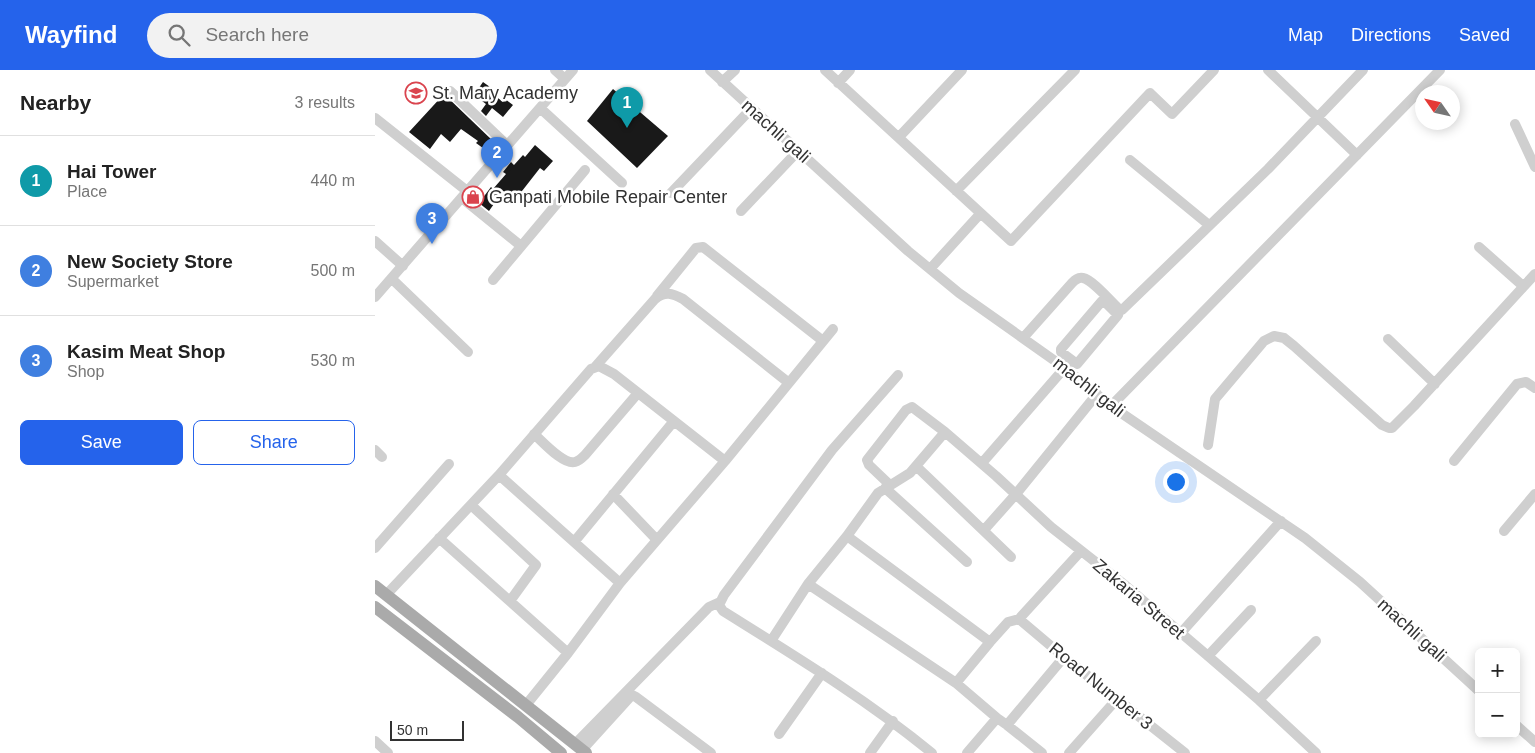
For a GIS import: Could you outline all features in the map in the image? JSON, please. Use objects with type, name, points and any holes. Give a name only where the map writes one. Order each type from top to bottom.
[{"type":"main road","points":[[375,586],[581,749]]},
{"type":"main road","points":[[375,607],[518,717],[561,753]]},
{"type":"street","points":[[555,70],[565,79]]},
{"type":"street","points":[[375,298],[573,70]]},
{"type":"street","name":"machli gali","points":[[710,70],[908,251],[959,293],[1023,338],[1068,364],[1111,406],[1305,538],[1360,582],[1475,687]]},
{"type":"street","points":[[722,82],[735,70]]},
{"type":"street","points":[[825,70],[1011,241],[1150,93],[1172,114],[1214,70]]},
{"type":"street","points":[[839,83],[850,70]]},
{"type":"street","points":[[899,137],[962,70]]},
{"type":"street","points":[[956,192],[1075,70]]},
{"type":"street","points":[[1268,70],[1357,155]]},
{"type":"street","points":[[1068,364],[1061,349],[1102,301],[1116,309],[1122,310],[1268,170],[1363,70]]},
{"type":"street","points":[[1111,406],[1440,70]]},
{"type":"street","points":[[450,91],[507,145]]},
{"type":"street","points":[[540,108],[622,183]]},
{"type":"street","points":[[671,193],[751,109]]},
{"type":"street","points":[[375,118],[521,246]]},
{"type":"street","points":[[1515,124],[1535,167]]},
{"type":"street","points":[[741,211],[797,151]]},
{"type":"street","points":[[1130,160],[1209,225]]},
{"type":"street","points":[[493,280],[585,170]]},
{"type":"street","points":[[930,269],[981,214]]},
{"type":"street","points":[[375,241],[403,266]]},
{"type":"street","points":[[386,595],[499,475],[655,299],[697,248],[703,247],[823,341]]},
{"type":"street","points":[[1479,247],[1523,286]]},
{"type":"street","points":[[1208,445],[1215,399],[1265,341],[1273,336],[1284,338],[1382,425],[1392,428],[1435,384],[1535,274]]},
{"type":"street","points":[[981,463],[1068,364],[1078,364],[1118,315],[1116,309],[1091,283],[1086,279],[1079,278],[1072,283],[1023,338]]},
{"type":"street","points":[[392,279],[468,352]]},
{"type":"street","points":[[655,299],[665,293],[671,293],[683,299],[789,383]]},
{"type":"street","points":[[526,705],[568,653],[620,582],[725,461],[833,329]]},
{"type":"street","points":[[1388,339],[1435,384]]},
{"type":"street","points":[[595,367],[602,367],[607,370],[725,461]]},
{"type":"street","points":[[581,749],[709,607],[720,602],[832,450],[898,375]]},
{"type":"street","points":[[1454,461],[1517,384],[1526,382],[1535,388]]},
{"type":"street","points":[[534,434],[563,460],[572,463],[576,462],[585,456],[638,393]]},
{"type":"street","points":[[984,530],[1016,494],[1097,394]]},
{"type":"street","name":"Zakaria Street","points":[[887,487],[867,460],[906,410],[911,407],[915,408],[962,446],[1051,527],[1126,586],[1208,656],[1316,753]]},
{"type":"street","points":[[574,542],[674,421]]},
{"type":"street","points":[[771,641],[808,584],[847,536],[875,496],[903,478],[916,466],[945,432]]},
{"type":"street","points":[[375,548],[449,464]]},
{"type":"street","points":[[916,466],[1011,557]]},
{"type":"street","points":[[499,475],[620,582]]},
{"type":"street","points":[[887,487],[967,562]]},
{"type":"street","points":[[613,494],[657,540]]},
{"type":"street","points":[[1504,531],[1535,494]]},
{"type":"street","points":[[471,505],[536,565],[509,601]]},
{"type":"street","points":[[1180,634],[1281,521]]},
{"type":"street","points":[[847,536],[990,642]]},
{"type":"street","points":[[439,538],[568,653]]},
{"type":"street","points":[[956,683],[990,642],[1009,622],[1019,619],[1081,551]]},
{"type":"street","points":[[808,584],[956,683],[1042,753]]},
{"type":"street","points":[[720,602],[719,606],[723,611],[822,673],[893,721],[932,753]]},
{"type":"street","points":[[1208,656],[1251,610]]},
{"type":"street","name":"Road Number 3","points":[[1019,619],[1185,753]]},
{"type":"street","points":[[1259,700],[1316,641]]},
{"type":"street","points":[[1007,726],[1064,657]]},
{"type":"street","points":[[779,734],[822,673]]},
{"type":"street","points":[[581,749],[632,695],[711,753]]},
{"type":"street","points":[[1069,753],[1117,699]]},
{"type":"street","points":[[967,753],[997,718]]},
{"type":"street","points":[[869,753],[893,721]]},
{"type":"street","points":[[1520,729],[1535,742]]},
{"type":"street","points":[[375,741],[388,753]]},
{"type":"building","points":[[483,82],[490,87],[488,90],[503,102],[505,99],[513,105],[503,117],[492,108],[486,116],[481,111],[486,104],[474,95]]},
{"type":"building","points":[[613,89],[668,136],[637,168],[587,121]]},
{"type":"building","points":[[444,94],[494,142],[487,151],[476,143],[478,141],[461,129],[450,142],[441,134],[430,149],[409,132]]},
{"type":"building","points":[[535,145],[553,161],[544,171],[540,168],[515,200],[503,191],[489,211],[479,203],[491,187],[493,189],[506,174],[503,172],[511,162],[514,165],[523,155],[525,157]]},
{"type":"place","name":"St. Mary Academy","points":[[416,93]]},
{"type":"place","name":"Hai Tower","points":[[627,128]]},
{"type":"place","name":"New Society Store","points":[[497,178]]},
{"type":"place","name":"Ganpati Mobile Repair Center","points":[[473,197]]},
{"type":"place","name":"Kasim Meat Shop","points":[[432,244]]}]
